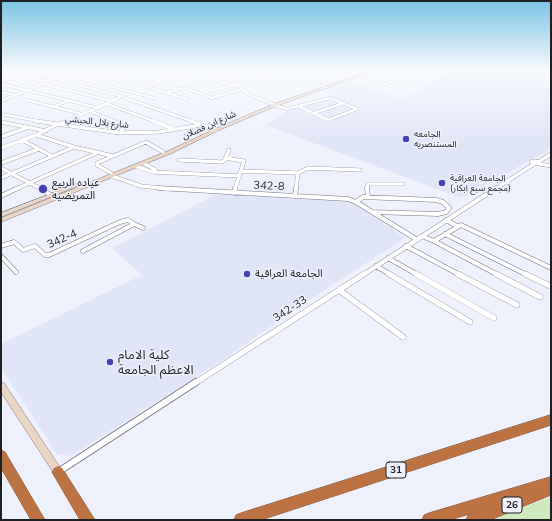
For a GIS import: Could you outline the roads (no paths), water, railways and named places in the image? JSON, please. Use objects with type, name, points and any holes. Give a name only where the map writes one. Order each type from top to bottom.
[{"type":"highway","name":"31","points":[[241,520],[551,420]]},
{"type":"highway","points":[[1,456],[38,520]]},
{"type":"highway","points":[[58,472],[88,520]]},
{"type":"highway","points":[[429,520],[508,494],[551,483]]},
{"type":"highway","name":"26","points":[[473,520],[551,489]]},
{"type":"street","points":[[7,93],[15,95]]},
{"type":"street","points":[[1,101],[18,93]]},
{"type":"street","points":[[44,93],[99,108]]},
{"type":"street","points":[[81,93],[112,101]]},
{"type":"street","points":[[106,93],[119,97],[126,97],[216,130]]},
{"type":"street","points":[[126,97],[133,93]]},
{"type":"street","points":[[139,93],[154,98]]},
{"type":"street","points":[[172,93],[187,99]]},
{"type":"street","points":[[198,93],[210,98],[227,93]]},
{"type":"street","points":[[247,93],[287,109],[300,107],[330,98],[358,109],[328,120],[300,107]]},
{"type":"street","name":"شارع ابن فضلان","points":[[111,175],[143,163],[274,105],[307,93]]},
{"type":"street","points":[[1,148],[46,131],[59,124],[108,104],[119,97]]},
{"type":"street","points":[[27,100],[82,114]]},
{"type":"street","points":[[53,107],[70,100]]},
{"type":"street","points":[[314,113],[344,103]]},
{"type":"street","points":[[108,104],[176,130]]},
{"type":"street","points":[[90,111],[123,125],[124,127],[120,133]]},
{"type":"street","name":"شارع بلال الحبشي","points":[[1,114],[28,120],[120,133],[176,130],[201,124]]},
{"type":"street","points":[[1,122],[46,131]]},
{"type":"street","points":[[1,126],[8,124]]},
{"type":"street","points":[[1,137],[27,127]]},
{"type":"street","points":[[36,135],[74,147],[114,156]]},
{"type":"street","points":[[22,140],[52,156]]},
{"type":"street","points":[[111,175],[97,164],[146,142],[163,152]]},
{"type":"street","name":"شارع ابن فضلان","points":[[1,218],[181,146]]},
{"type":"street","points":[[1,178],[74,147]]},
{"type":"street","points":[[1,163],[39,149]]},
{"type":"street","points":[[179,160],[222,162],[229,150]]},
{"type":"street","points":[[1,196],[99,152]]},
{"type":"street","name":"342-33","points":[[58,472],[416,239],[551,154]]},
{"type":"street","points":[[225,158],[244,161],[234,193]]},
{"type":"street","points":[[143,163],[154,169],[156,172]]},
{"type":"street","points":[[537,163],[551,166]]},
{"type":"street","points":[[136,166],[156,172],[240,176]]},
{"type":"street","points":[[1,168],[51,195]]},
{"type":"street","points":[[242,171],[298,173],[308,168],[360,170]]},
{"type":"street","points":[[294,196],[298,173]]},
{"type":"street","name":"342-8","points":[[111,175],[141,186],[154,188],[345,199],[356,202],[416,239]]},
{"type":"street","points":[[1,218],[51,195],[89,184]]},
{"type":"street","points":[[1,224],[75,193],[89,184]]},
{"type":"street","points":[[368,197],[368,184],[403,184]]},
{"type":"street","points":[[356,202],[363,197],[436,200],[443,202],[449,208],[446,212],[441,214],[371,212]]},
{"type":"street","name":"342-4","points":[[1,246],[14,242],[21,250],[35,246],[45,255],[49,255],[120,222],[128,220],[134,224]]},
{"type":"street","points":[[446,220],[457,226],[461,225],[551,268]]},
{"type":"street","points":[[83,251],[134,224],[143,228]]},
{"type":"street","points":[[434,241],[457,226]]},
{"type":"street","points":[[445,234],[550,286]]},
{"type":"street","points":[[422,236],[540,297]]},
{"type":"street","points":[[406,246],[516,305]]},
{"type":"street","points":[[1,256],[16,272]]},
{"type":"street","points":[[388,258],[494,318]]},
{"type":"street","points":[[376,266],[470,322]]},
{"type":"street","points":[[339,290],[403,337]]},
{"type":"street","points":[[1,385],[58,472]]},
{"type":"place","name":"الجامعه المستنصريه","points":[[406,139]]},
{"type":"place","name":"الجامعة العراقية (مجمع سبع ابكار)","points":[[442,183]]},
{"type":"place","name":"عياده الربيع التمريضيه","points":[[43,189]]},
{"type":"place","name":"الجامعة العراقية","points":[[247,274]]},
{"type":"place","name":"كلية الامام الاعظم الجامعة","points":[[110,362]]}]
